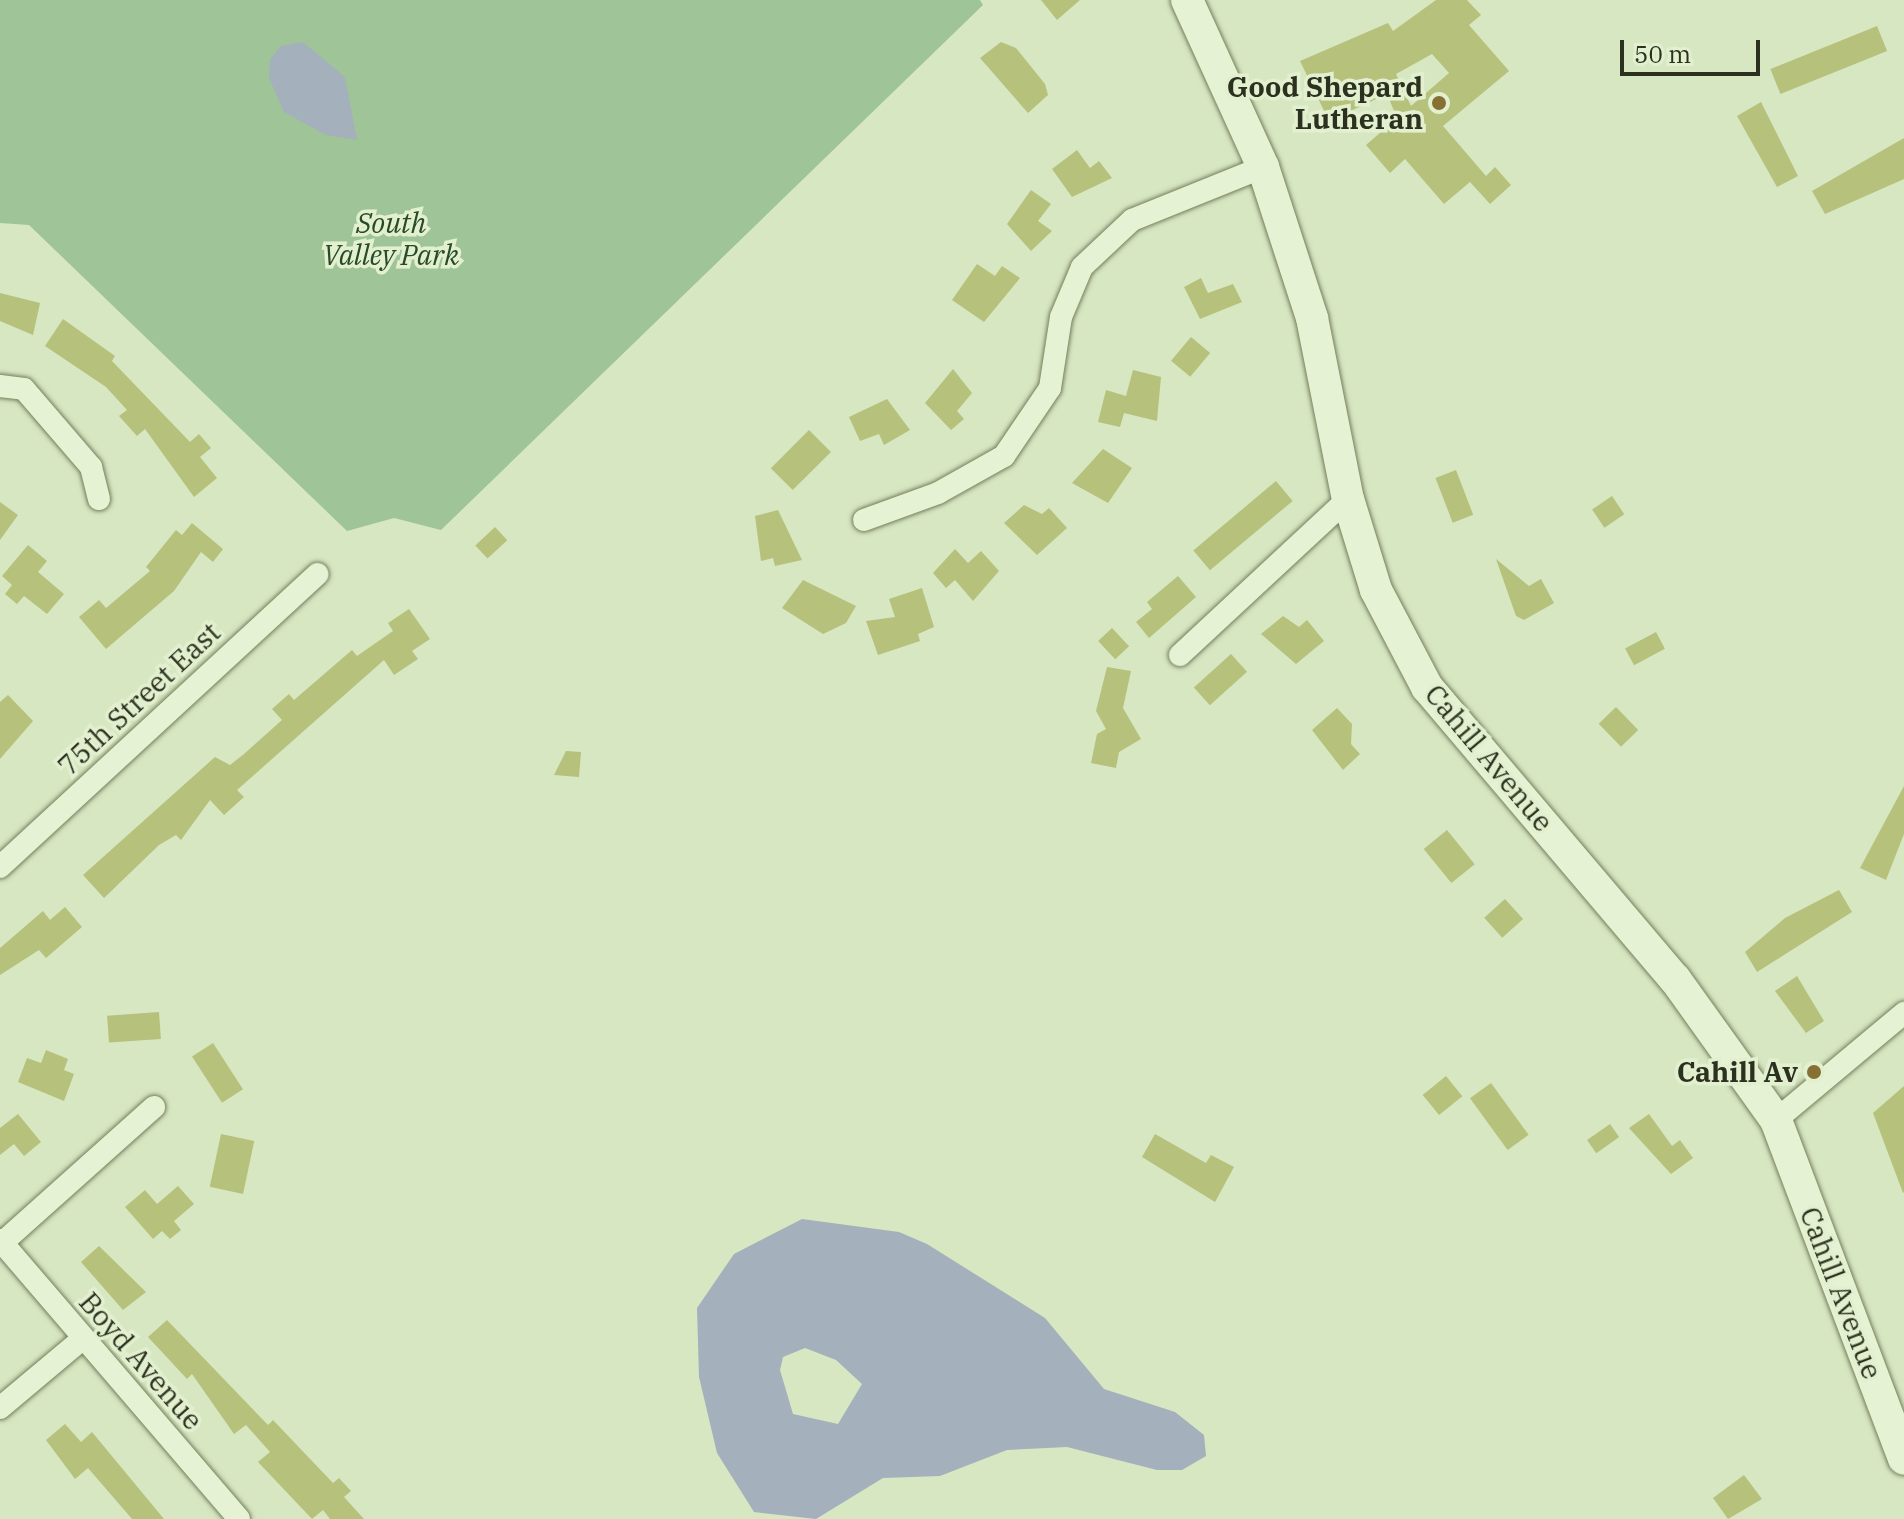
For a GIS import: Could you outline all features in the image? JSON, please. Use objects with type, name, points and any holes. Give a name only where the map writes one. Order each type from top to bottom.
[{"type":"street","name":"Cahill Avenue","points":[[1187,0],[1263,167],[1312,318],[1348,499],[1376,590],[1427,687],[1675,979],[1776,1120],[1904,1459]]},
{"type":"street","points":[[864,520],[938,493],[1004,456],[1050,388],[1061,317],[1082,267],[1132,220],[1263,167]]},
{"type":"street","points":[[0,386],[24,389],[91,467],[99,499]]},
{"type":"street","points":[[1180,655],[1348,499]]},
{"type":"street","name":"75th Street East","points":[[0,867],[318,574]]},
{"type":"street","points":[[1776,1120],[1904,1013]]},
{"type":"street","points":[[1,1241],[154,1107]]},
{"type":"street","name":"Boyd Avenue","points":[[1,1241],[81,1340],[239,1519]]},
{"type":"street","points":[[0,1408],[81,1340]]},
{"type":"green space","name":"South Valley Park","points":[[0,0],[980,0],[983,5],[441,530],[394,518],[347,531],[29,225],[0,223]]},
{"type":"shaded area","points":[[303,42],[345,77],[357,140],[326,135],[284,112],[269,78],[270,59],[281,46]]},
{"type":"shaded area","points":[[802,1219],[899,1232],[927,1244],[1045,1318],[1104,1389],[1175,1412],[1204,1435],[1206,1456],[1182,1470],[1157,1470],[1067,1447],[1007,1450],[940,1476],[883,1478],[816,1519],[754,1512],[717,1453],[699,1377],[697,1308],[734,1254]],"holes":[[[805,1348],[836,1360],[862,1384],[838,1424],[793,1414],[780,1370],[783,1357]]]},
{"type":"building","points":[[1041,0],[1080,0],[1057,20]]},
{"type":"building","name":"Good Shepard Lutheran","points":[[1436,0],[1467,0],[1481,15],[1469,25],[1509,71],[1443,126],[1486,176],[1495,167],[1511,185],[1490,204],[1470,182],[1444,204],[1405,159],[1390,173],[1366,145],[1397,118],[1387,94],[1329,121],[1300,61],[1388,23],[1393,31]],"holes":[[[1432,54],[1449,73],[1411,106],[1396,74]]]},
{"type":"building","points":[[1877,26],[1887,51],[1780,94],[1770,69]]},
{"type":"building","points":[[1001,42],[1016,48],[1045,84],[1048,95],[1028,113],[980,58]]},
{"type":"building","points":[[1761,102],[1798,176],[1777,187],[1737,116]]},
{"type":"building","points":[[1904,138],[1904,179],[1825,214],[1812,191]]},
{"type":"building","points":[[1077,150],[1090,168],[1099,161],[1112,178],[1072,197],[1052,169]]},
{"type":"building","points":[[1031,190],[1051,204],[1038,221],[1052,231],[1031,251],[1007,224]]},
{"type":"building","points":[[977,264],[995,276],[1002,266],[1020,278],[984,322],[952,300]]},
{"type":"building","points":[[1201,278],[1208,293],[1233,284],[1242,302],[1200,319],[1184,287]]},
{"type":"building","points":[[0,293],[40,303],[33,335],[0,321]]},
{"type":"building","points":[[63,319],[115,356],[112,361],[190,442],[199,434],[211,448],[200,457],[217,478],[194,497],[145,429],[137,436],[119,416],[127,410],[106,387],[45,346]]},
{"type":"building","points":[[1191,337],[1210,353],[1190,377],[1171,361]]},
{"type":"building","points":[[953,369],[972,393],[957,411],[964,419],[951,430],[925,403]]},
{"type":"building","points":[[1133,370],[1161,377],[1157,421],[1124,413],[1120,427],[1098,422],[1106,390],[1126,396]]},
{"type":"building","points":[[887,399],[910,430],[884,445],[879,434],[860,441],[849,417]]},
{"type":"building","points":[[809,430],[831,452],[793,490],[771,468]]},
{"type":"building","points":[[1103,449],[1132,468],[1108,503],[1072,483]]},
{"type":"building","points":[[1456,470],[1473,515],[1453,523],[1435,478]]},
{"type":"building","points":[[1276,481],[1293,501],[1210,570],[1193,550]]},
{"type":"building","points":[[1612,496],[1624,514],[1604,528],[1592,509]]},
{"type":"building","points":[[0,502],[18,515],[0,540]]},
{"type":"building","points":[[1024,505],[1042,514],[1049,508],[1067,528],[1037,555],[1004,523]]},
{"type":"building","points":[[778,510],[802,560],[775,566],[773,558],[761,561],[755,516]]},
{"type":"building","points":[[192,523],[223,549],[213,562],[201,552],[174,591],[106,649],[79,617],[99,600],[106,608],[150,571],[146,567],[176,530],[182,535]]},
{"type":"building","points":[[495,527],[507,540],[488,559],[475,545]]},
{"type":"building","points":[[28,545],[47,561],[38,572],[64,594],[47,614],[24,596],[17,604],[5,594],[12,585],[2,576]]},
{"type":"building","points":[[955,549],[968,563],[981,551],[999,571],[973,601],[955,580],[946,588],[933,573]]},
{"type":"building","points":[[1496,559],[1529,586],[1541,579],[1554,603],[1524,620],[1516,616]]},
{"type":"building","points":[[1178,576],[1196,597],[1149,638],[1136,622],[1152,609],[1147,602]]},
{"type":"building","points":[[803,580],[856,606],[846,623],[823,634],[782,608]]},
{"type":"building","points":[[922,588],[934,627],[918,634],[920,641],[878,655],[866,621],[895,617],[889,599]]},
{"type":"building","points":[[409,609],[430,639],[412,651],[418,659],[394,675],[384,660],[237,790],[244,797],[224,815],[210,800],[181,840],[176,835],[159,845],[104,898],[83,875],[215,757],[230,765],[244,754],[282,720],[272,709],[289,694],[294,700],[352,650],[357,656],[393,631],[388,623]]},
{"type":"building","points":[[1283,616],[1299,627],[1307,620],[1324,641],[1296,664],[1261,634]]},
{"type":"building","points":[[1112,628],[1129,646],[1115,659],[1098,641]]},
{"type":"building","points":[[1656,632],[1665,649],[1634,665],[1625,648]]},
{"type":"building","points":[[1231,654],[1247,672],[1210,705],[1194,687]]},
{"type":"building","points":[[1107,667],[1131,671],[1123,708],[1141,739],[1119,752],[1116,768],[1091,763],[1097,734],[1106,729],[1096,711]]},
{"type":"building","points":[[8,695],[33,721],[0,759],[0,702]]},
{"type":"building","points":[[1616,707],[1638,730],[1621,747],[1599,724]]},
{"type":"building","points":[[1337,708],[1352,724],[1351,744],[1360,754],[1343,770],[1312,730]]},
{"type":"building","points":[[566,751],[581,752],[579,777],[554,775]]},
{"type":"building","points":[[1904,786],[1904,834],[1886,880],[1860,868]]},
{"type":"building","points":[[1447,830],[1475,864],[1451,883],[1424,849]]},
{"type":"building","points":[[1839,890],[1852,912],[1757,972],[1745,952],[1785,918]]},
{"type":"building","points":[[1505,899],[1523,919],[1502,938],[1484,918]]},
{"type":"building","points":[[65,907],[82,927],[46,958],[39,950],[0,975],[0,948],[43,911],[50,920]]},
{"type":"building","points":[[1797,976],[1824,1021],[1806,1033],[1775,991]]},
{"type":"building","points":[[159,1012],[161,1039],[109,1043],[107,1016]]},
{"type":"building","points":[[213,1043],[243,1089],[222,1103],[192,1057]]},
{"type":"building","points":[[46,1050],[68,1059],[64,1070],[74,1074],[64,1101],[18,1082],[27,1058],[41,1063]]},
{"type":"building","points":[[1446,1076],[1462,1096],[1439,1115],[1423,1095]]},
{"type":"building","points":[[1491,1083],[1529,1135],[1508,1150],[1470,1098]]},
{"type":"building","points":[[1904,1086],[1904,1192],[1903,1193],[1873,1113]]},
{"type":"building","points":[[18,1114],[41,1142],[24,1156],[14,1144],[0,1155],[0,1128]]},
{"type":"building","points":[[1649,1114],[1672,1146],[1680,1140],[1693,1158],[1671,1174],[1629,1128]]},
{"type":"building","points":[[1610,1124],[1619,1137],[1596,1153],[1587,1140]]},
{"type":"building","points":[[221,1134],[254,1141],[243,1194],[210,1187]]},
{"type":"building","points":[[1155,1134],[1206,1163],[1211,1155],[1234,1167],[1215,1202],[1142,1157]]},
{"type":"building","points":[[178,1186],[194,1204],[174,1221],[181,1230],[170,1239],[162,1231],[153,1239],[125,1207],[145,1190],[157,1204]]},
{"type":"building","points":[[99,1246],[146,1292],[123,1310],[81,1262]]},
{"type":"building","points":[[167,1320],[268,1425],[273,1420],[333,1483],[339,1478],[351,1491],[344,1497],[364,1519],[330,1519],[323,1510],[312,1519],[258,1462],[270,1452],[246,1425],[234,1434],[192,1374],[187,1379],[148,1337]]},
{"type":"building","points":[[65,1424],[81,1442],[92,1432],[164,1519],[132,1519],[88,1468],[75,1479],[46,1440]]},
{"type":"building","points":[[1744,1475],[1762,1499],[1728,1519],[1713,1498]]},
{"type":"place","name":"Good Shepard Lutheran","points":[[1439,103]]},
{"type":"place","name":"Cahill Av","points":[[1814,1072]]}]
